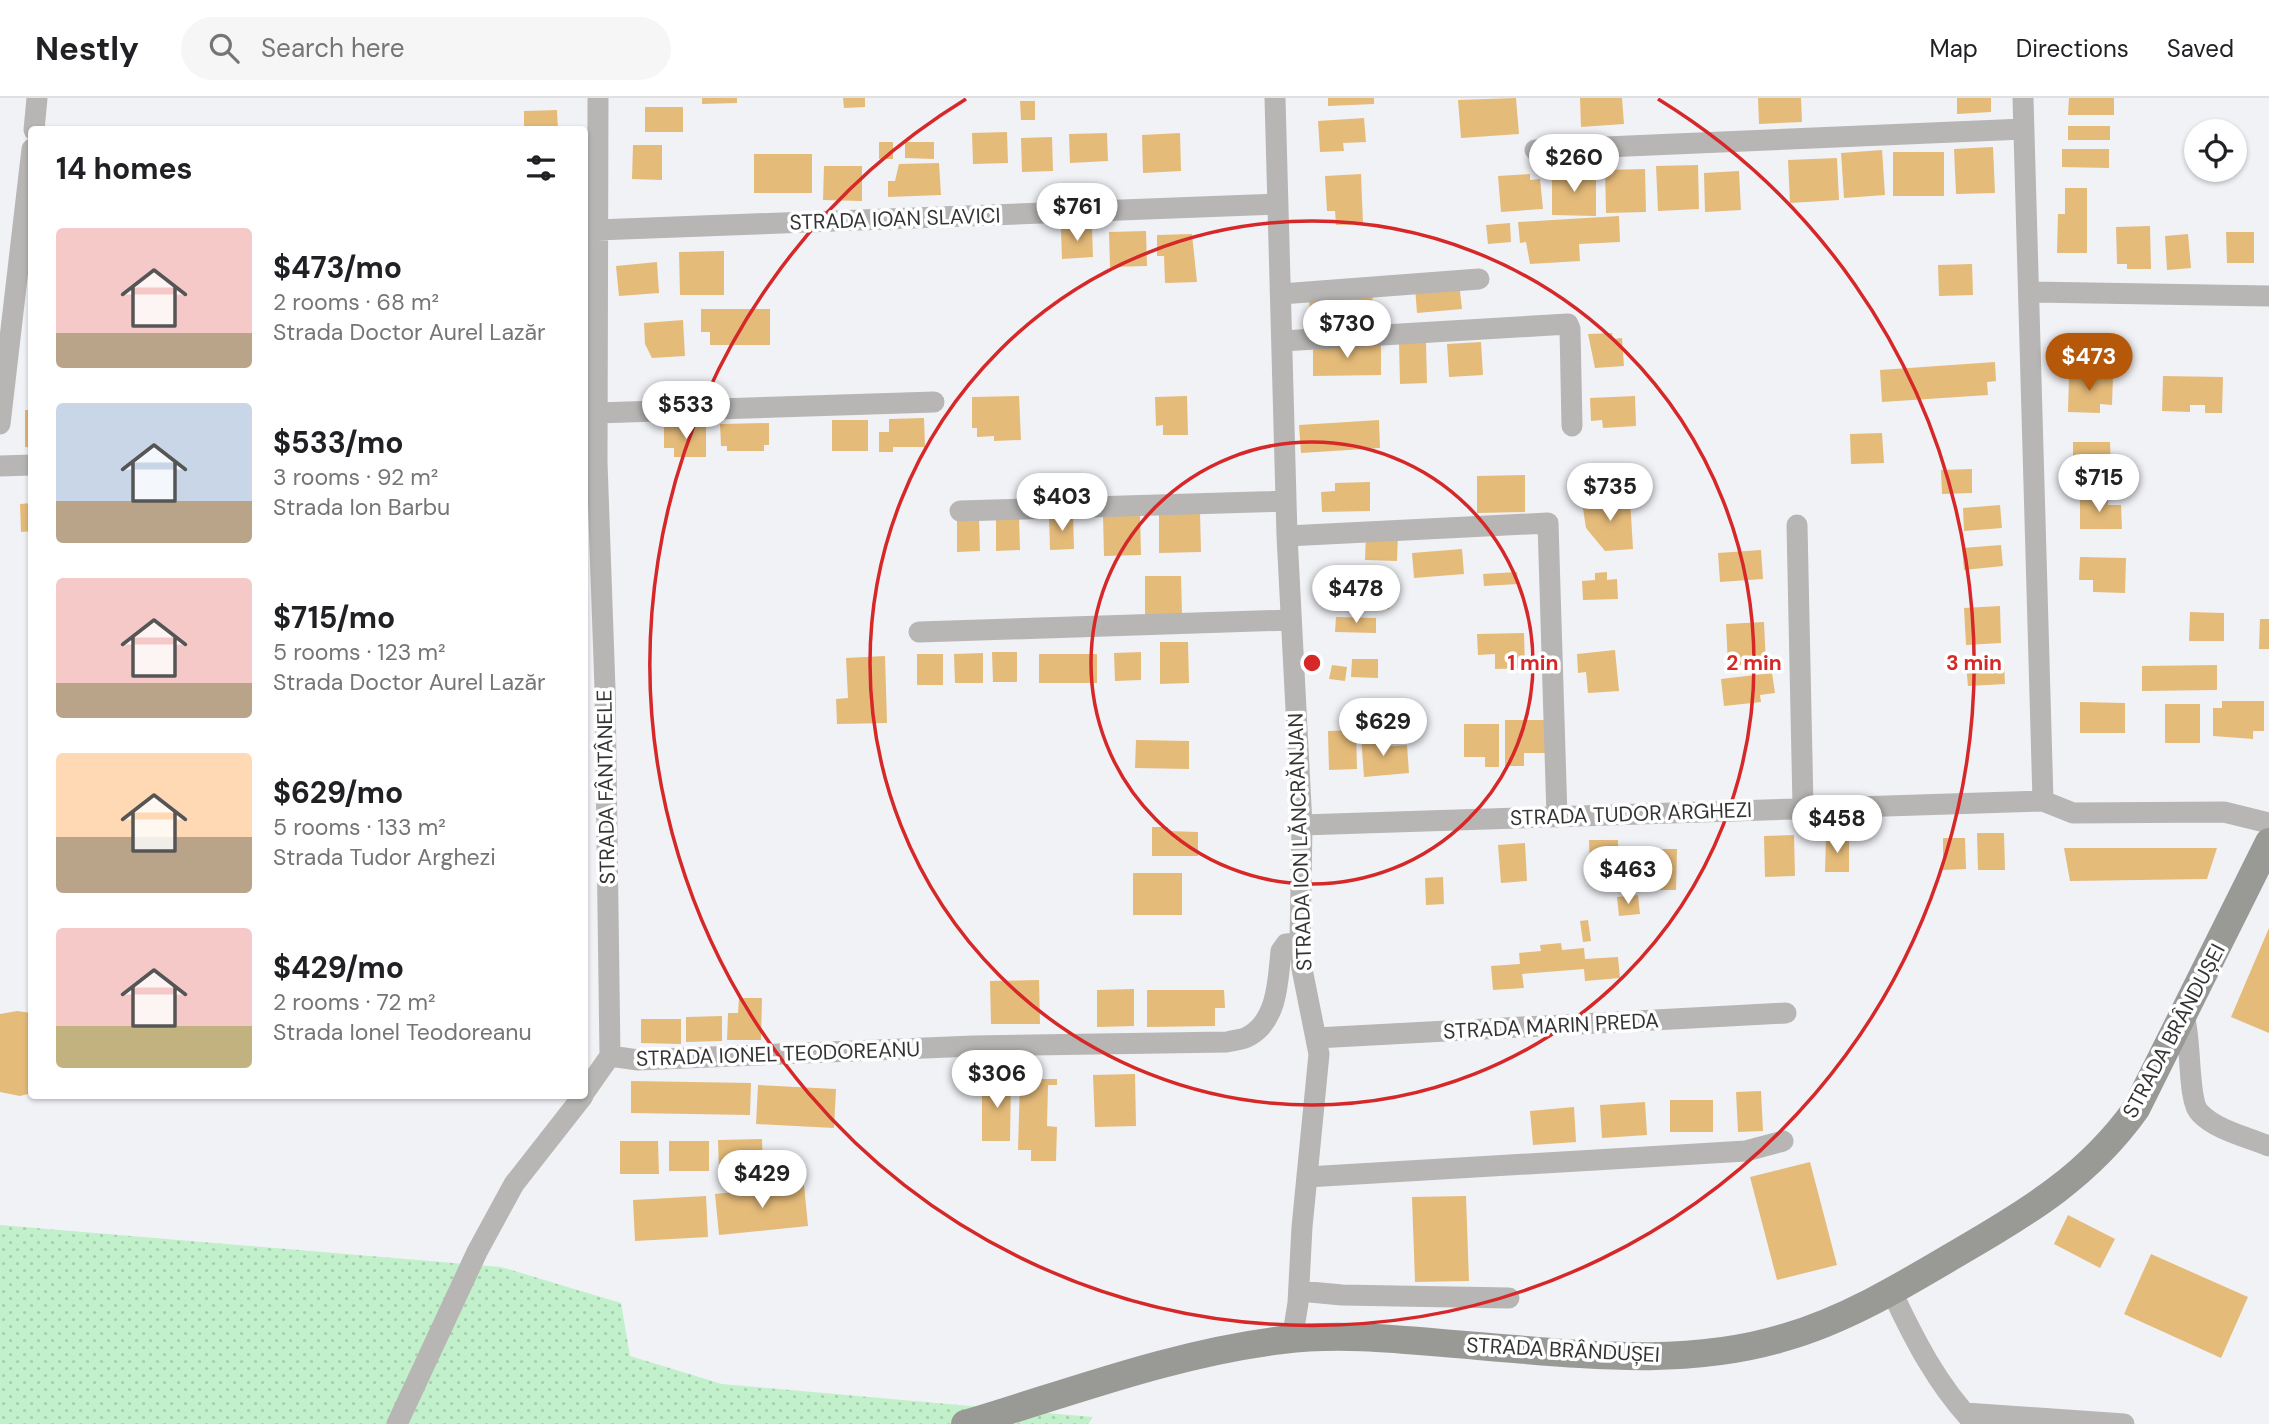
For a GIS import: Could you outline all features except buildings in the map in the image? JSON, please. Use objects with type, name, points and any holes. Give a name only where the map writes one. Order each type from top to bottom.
[{"type":"main road","name":"STRADA BRÂNDUȘEI","points":[[965,1424],[1219,1350],[1298,1340],[1351,1337],[1612,1356],[1731,1350],[1786,1337],[1892,1292],[1986,1237],[2092,1163],[2112,1143],[2136,1110],[2269,842]]},
{"type":"street","points":[[34,126],[37,98]]},
{"type":"street","name":"STRADA FÂNTÂNELE","points":[[597,98],[597,412],[591,462],[593,642],[610,1056]]},
{"type":"street","name":"STRADA ION LĂNCRĂNJAN","points":[[1275,98],[1287,536],[1303,825],[1300,943],[1316,1038],[1318,1079],[1307,1177],[1298,1297],[1298,1340]]},
{"type":"street","points":[[2023,98],[2043,801],[2073,813],[2224,812],[2269,823]]},
{"type":"street","points":[[1535,150],[2024,129]]},
{"type":"street","points":[[0,424],[28,183]]},
{"type":"street","name":"STRADA IOAN SLAVICI","points":[[597,230],[1278,204]]},
{"type":"street","points":[[1281,294],[1479,279]]},
{"type":"street","points":[[2029,292],[2269,296]]},
{"type":"street","points":[[1282,341],[1567,324],[1570,329],[1572,426]]},
{"type":"street","points":[[597,412],[934,402]]},
{"type":"street","points":[[0,466],[28,465]]},
{"type":"street","points":[[960,511],[1286,500]]},
{"type":"street","points":[[1287,536],[1548,523],[1557,817]]},
{"type":"street","points":[[1797,525],[1803,806]]},
{"type":"street","points":[[919,632],[1291,620]]},
{"type":"street","name":"STRADA TUDOR ARGHEZI","points":[[1303,825],[1803,806],[2043,801]]},
{"type":"street","name":"STRADA IONEL TEODOREANU","points":[[610,1056],[638,1060],[973,1046],[1227,1042],[1249,1036],[1264,1022],[1275,1002],[1281,951],[1286,944],[1300,943]]},
{"type":"street","name":"STRADA MARIN PREDA","points":[[1316,1038],[1786,1013]]},
{"type":"street","points":[[2184,1017],[2190,1035],[2192,1096],[2197,1111],[2212,1122],[2269,1146]]},
{"type":"street","points":[[588,1088],[610,1056]]},
{"type":"street","points":[[397,1424],[477,1252],[514,1184],[580,1099]]},
{"type":"street","points":[[1307,1177],[1746,1152],[1783,1141]]},
{"type":"street","points":[[1892,1292],[1910,1330],[1943,1387],[1970,1419],[2124,1424]]},
{"type":"street","points":[[1298,1297],[1342,1295],[1509,1298]]},
{"type":"green space","points":[[0,1225],[501,1267],[621,1303],[630,1356],[722,1384],[1093,1417],[1088,1424],[0,1424]]}]
